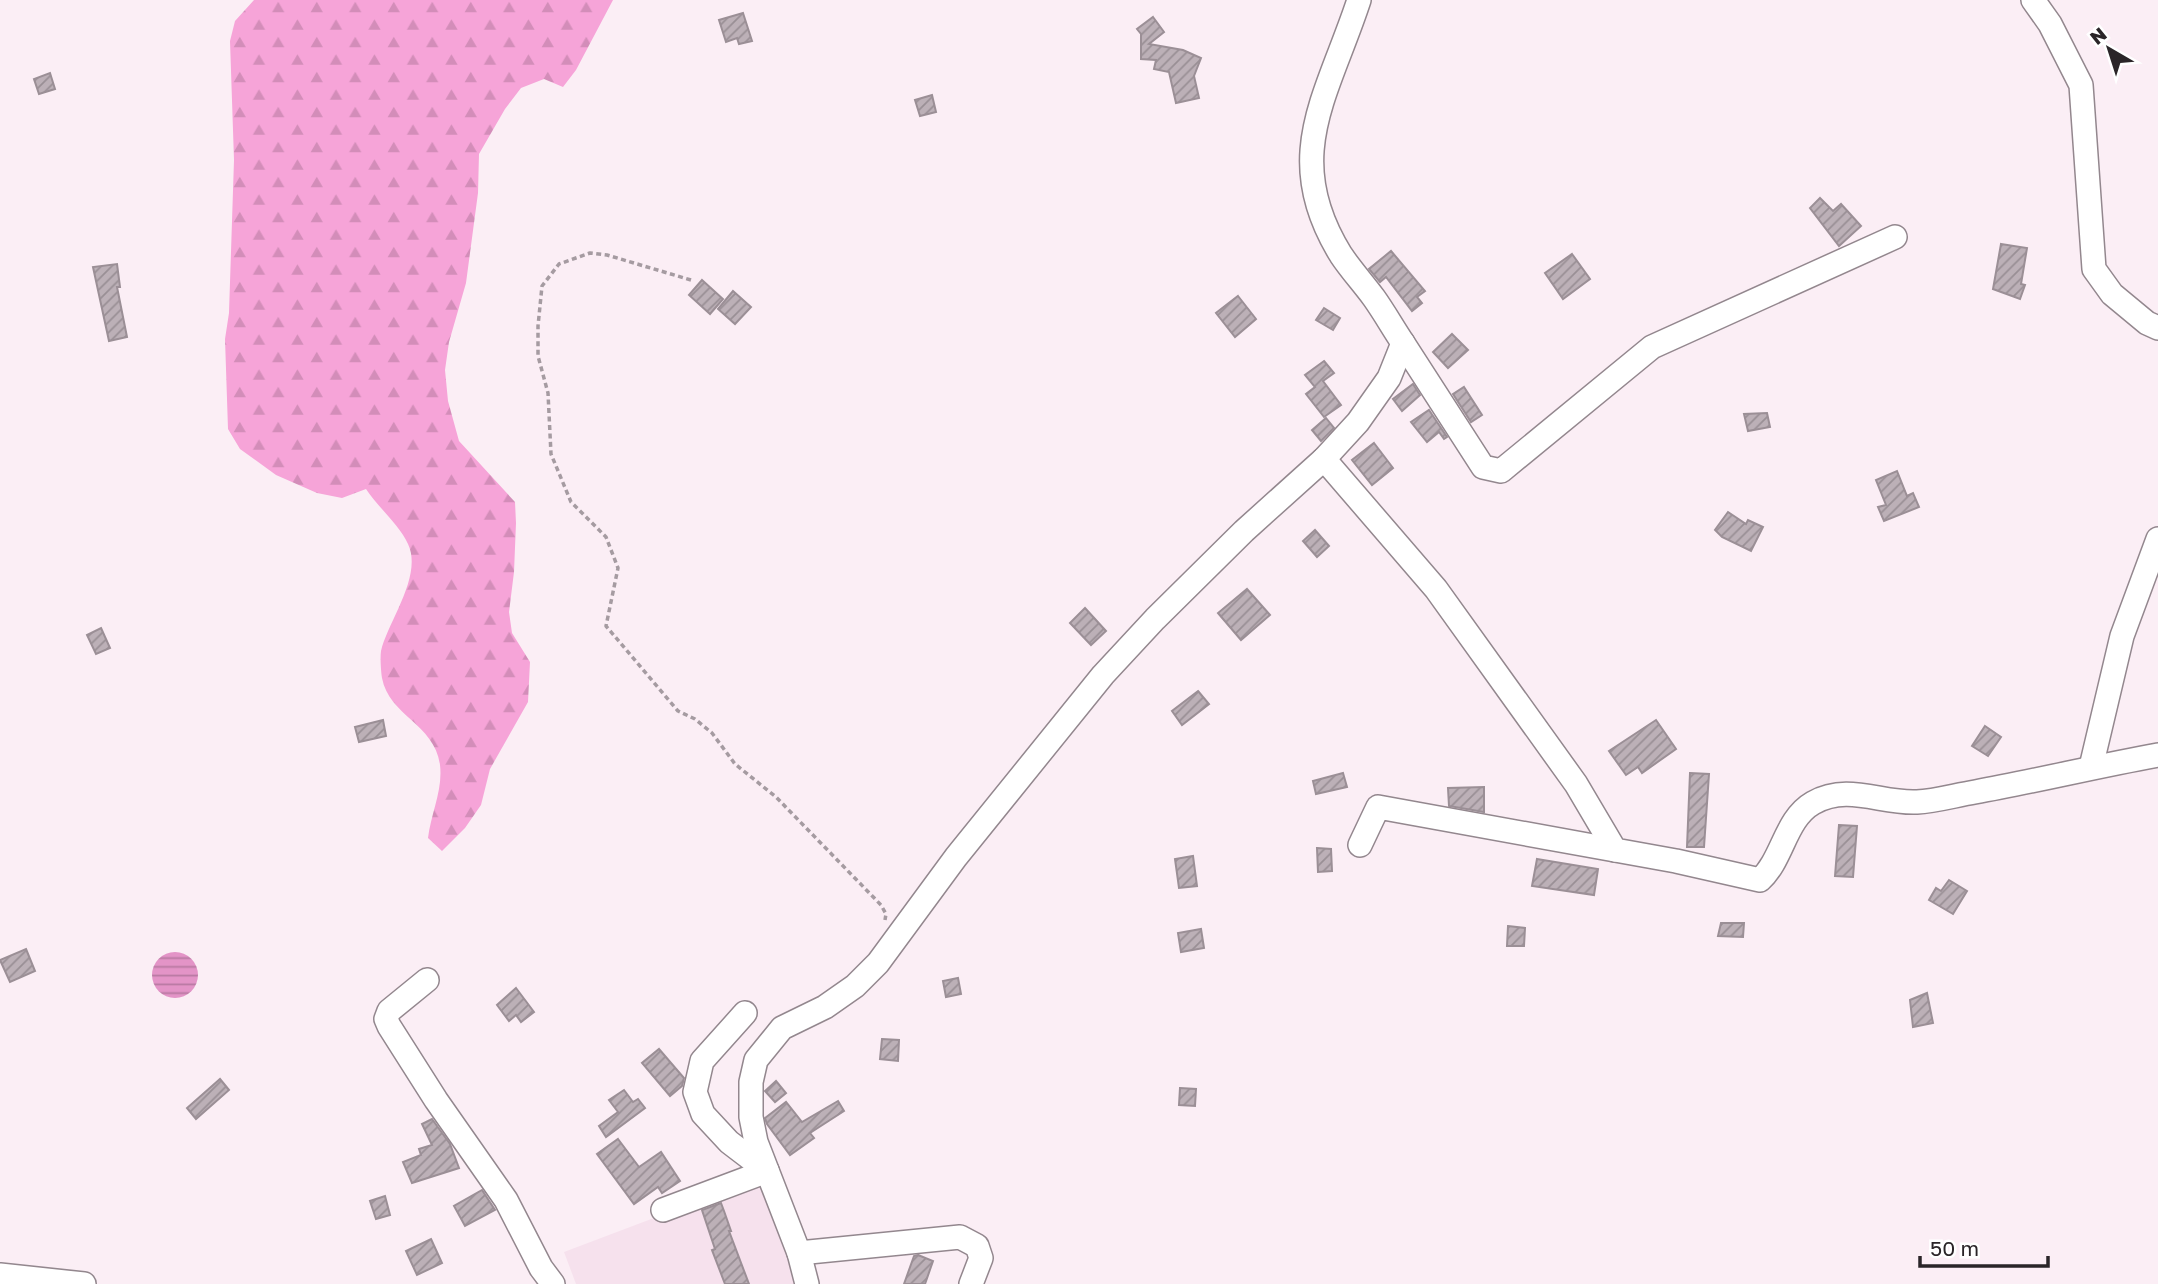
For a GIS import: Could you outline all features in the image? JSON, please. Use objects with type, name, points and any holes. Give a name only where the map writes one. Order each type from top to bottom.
[{"type":"street","points":[[1359,0],[1325,92],[1314,133],[1311,163],[1315,201],[1340,253],[1374,298],[1483,467],[1501,471],[1652,347],[1895,237]]},
{"type":"street","points":[[2032,0],[2050,24],[2081,85],[2094,269],[2112,294],[2147,323],[2158,328]]},
{"type":"street","points":[[807,1284],[799,1252],[756,1142],[751,1117],[751,1082],[756,1060],[782,1028],[825,1007],[855,986],[878,962],[956,858],[1103,675],[1155,619],[1244,531],[1324,459],[1358,422],[1389,378],[1403,343]]},
{"type":"street","points":[[1324,459],[1436,589],[1576,784],[1615,850]]},
{"type":"street","points":[[2091,767],[2122,636],[2158,539]]},
{"type":"street","points":[[1360,845],[1378,807],[1676,861],[1760,880],[1771,870],[1794,822],[1810,804],[1827,795],[1844,793],[1916,803],[2158,755]]},
{"type":"street","points":[[427,980],[389,1011],[386,1019],[436,1100],[506,1200],[541,1268],[553,1284]]},
{"type":"street","points":[[745,1013],[702,1061],[695,1092],[703,1114],[729,1142],[767,1171]]},
{"type":"street","points":[[663,1210],[767,1171]]},
{"type":"street","points":[[799,1252],[960,1237],[977,1245],[981,1258],[971,1284]]},
{"type":"street","points":[[0,1275],[84,1284]]},
{"type":"path","points":[[691,280],[607,255],[590,253],[559,264],[542,286],[538,326],[538,356],[548,393],[551,454],[571,502],[606,537],[618,568],[606,626],[678,711],[695,719],[712,733],[735,764],[776,797],[881,905],[886,914],[883,929]]},
{"type":"shaded area","points":[[175,952],[191,959],[198,975],[191,991],[175,998],[159,991],[152,975],[159,959]]},
{"type":"shaded area","points":[[757,1179],[798,1284],[576,1284],[564,1252]]},
{"type":"green space","points":[[254,0],[613,0],[576,70],[563,87],[544,79],[521,88],[505,109],[479,154],[478,193],[466,283],[449,342],[445,370],[448,401],[459,441],[515,502],[514,572],[509,612],[512,633],[530,662],[528,702],[490,769],[481,805],[465,828],[442,851],[428,838],[440,783],[440,765],[436,751],[430,739],[393,702],[386,691],[382,675],[381,651],[403,598],[411,570],[408,544],[400,530],[366,489],[342,498],[317,493],[276,475],[240,449],[228,429],[225,339],[229,313],[234,160],[230,41],[235,21]]},
{"type":"building","points":[[743,13],[752,41],[739,44],[737,38],[726,42],[719,20]]},
{"type":"building","points":[[1153,17],[1164,32],[1149,44],[1183,50],[1201,58],[1194,76],[1199,98],[1176,103],[1169,72],[1154,69],[1156,60],[1141,59],[1141,34],[1137,29]]},
{"type":"building","points":[[50,73],[55,89],[39,94],[34,79]]},
{"type":"building","points":[[932,95],[936,112],[920,116],[915,100]]},
{"type":"building","points":[[1820,198],[1833,211],[1841,204],[1861,226],[1839,246],[1810,208]]},
{"type":"building","points":[[2001,244],[2027,248],[2021,284],[2025,285],[2020,299],[1993,289]]},
{"type":"building","points":[[1391,251],[1425,291],[1417,297],[1422,303],[1412,311],[1386,277],[1380,282],[1369,269]]},
{"type":"building","points":[[1572,254],[1590,279],[1563,299],[1545,273]]},
{"type":"building","points":[[117,264],[120,287],[117,287],[127,337],[109,341],[93,267]]},
{"type":"building","points":[[702,280],[723,299],[710,314],[689,295]]},
{"type":"building","points":[[733,291],[751,307],[735,324],[718,309]]},
{"type":"building","points":[[1238,296],[1256,319],[1235,337],[1216,313]]},
{"type":"building","points":[[1324,308],[1340,318],[1333,330],[1316,320]]},
{"type":"building","points":[[1452,334],[1468,350],[1448,368],[1433,352]]},
{"type":"building","points":[[1324,361],[1334,373],[1323,381],[1341,405],[1324,417],[1306,394],[1315,387],[1305,375]]},
{"type":"building","points":[[1413,384],[1420,395],[1402,411],[1393,399]]},
{"type":"building","points":[[1464,387],[1482,415],[1471,422],[1453,394]]},
{"type":"building","points":[[1429,410],[1447,437],[1444,439],[1439,432],[1427,442],[1411,422]]},
{"type":"building","points":[[1767,413],[1770,427],[1748,431],[1744,414]]},
{"type":"building","points":[[1326,418],[1334,428],[1321,441],[1312,430]]},
{"type":"building","points":[[1374,443],[1393,468],[1372,485],[1352,460]]},
{"type":"building","points":[[1897,471],[1907,496],[1913,493],[1919,507],[1884,521],[1878,507],[1886,505],[1876,480]]},
{"type":"building","points":[[1728,512],[1746,524],[1748,520],[1763,527],[1751,551],[1722,537],[1715,530]]},
{"type":"building","points":[[1315,530],[1329,546],[1317,557],[1303,541]]},
{"type":"building","points":[[1247,589],[1270,615],[1241,640],[1218,613]]},
{"type":"building","points":[[1085,608],[1106,631],[1091,645],[1070,623]]},
{"type":"building","points":[[101,628],[110,648],[96,654],[87,635]]},
{"type":"building","points":[[1198,691],[1209,704],[1182,725],[1172,711]]},
{"type":"building","points":[[383,720],[386,736],[359,742],[355,727]]},
{"type":"building","points":[[1656,720],[1676,749],[1642,773],[1638,767],[1626,775],[1609,751]]},
{"type":"building","points":[[1985,726],[2001,737],[1988,756],[1972,746]]},
{"type":"building","points":[[1343,773],[1347,787],[1316,794],[1313,781]]},
{"type":"building","points":[[1690,773],[1709,774],[1704,847],[1687,847]]},
{"type":"building","points":[[1484,787],[1484,812],[1449,806],[1448,788]]},
{"type":"building","points":[[1839,825],[1857,826],[1853,877],[1835,876]]},
{"type":"building","points":[[1317,848],[1331,849],[1332,871],[1318,872]]},
{"type":"building","points":[[1193,856],[1197,886],[1179,888],[1175,859]]},
{"type":"building","points":[[1537,859],[1598,869],[1594,895],[1532,886]]},
{"type":"building","points":[[1949,880],[1967,891],[1953,914],[1929,900],[1936,888],[1941,891]]},
{"type":"building","points":[[1721,923],[1744,923],[1743,937],[1718,936]]},
{"type":"building","points":[[1508,926],[1525,928],[1524,946],[1507,946]]},
{"type":"building","points":[[1201,929],[1204,948],[1181,952],[1178,933]]},
{"type":"building","points":[[26,949],[35,971],[10,982],[0,960]]},
{"type":"building","points":[[958,978],[961,994],[946,997],[943,981]]},
{"type":"building","points":[[516,988],[534,1012],[521,1022],[516,1015],[509,1021],[497,1005]]},
{"type":"building","points":[[1927,993],[1933,1023],[1913,1027],[1910,1000]]},
{"type":"building","points":[[882,1039],[899,1040],[898,1061],[880,1059]]},
{"type":"building","points":[[659,1049],[684,1078],[682,1086],[670,1096],[642,1063]]},
{"type":"building","points":[[220,1079],[229,1090],[196,1119],[187,1108]]},
{"type":"building","points":[[776,1081],[786,1093],[775,1102],[765,1091]]},
{"type":"building","points":[[1180,1088],[1196,1089],[1195,1106],[1179,1105]]},
{"type":"building","points":[[624,1090],[633,1102],[638,1099],[645,1108],[606,1137],[599,1126],[618,1112],[609,1100]]},
{"type":"building","points":[[838,1101],[844,1111],[810,1133],[814,1138],[790,1155],[765,1118],[786,1102],[802,1122]]},
{"type":"building","points":[[432,1119],[450,1144],[459,1168],[412,1183],[403,1162],[421,1155],[419,1149],[432,1145],[422,1124]]},
{"type":"building","points":[[618,1139],[639,1167],[661,1152],[680,1181],[662,1193],[658,1187],[634,1204],[597,1154]]},
{"type":"building","points":[[482,1190],[495,1210],[465,1226],[454,1206]]},
{"type":"building","points":[[385,1196],[390,1215],[376,1219],[370,1201]]},
{"type":"building","points":[[721,1203],[749,1284],[725,1284],[712,1250],[715,1249],[702,1210]]},
{"type":"building","points":[[431,1239],[442,1263],[417,1275],[406,1251]]},
{"type":"building","points":[[914,1256],[933,1261],[925,1284],[904,1284]]}]
